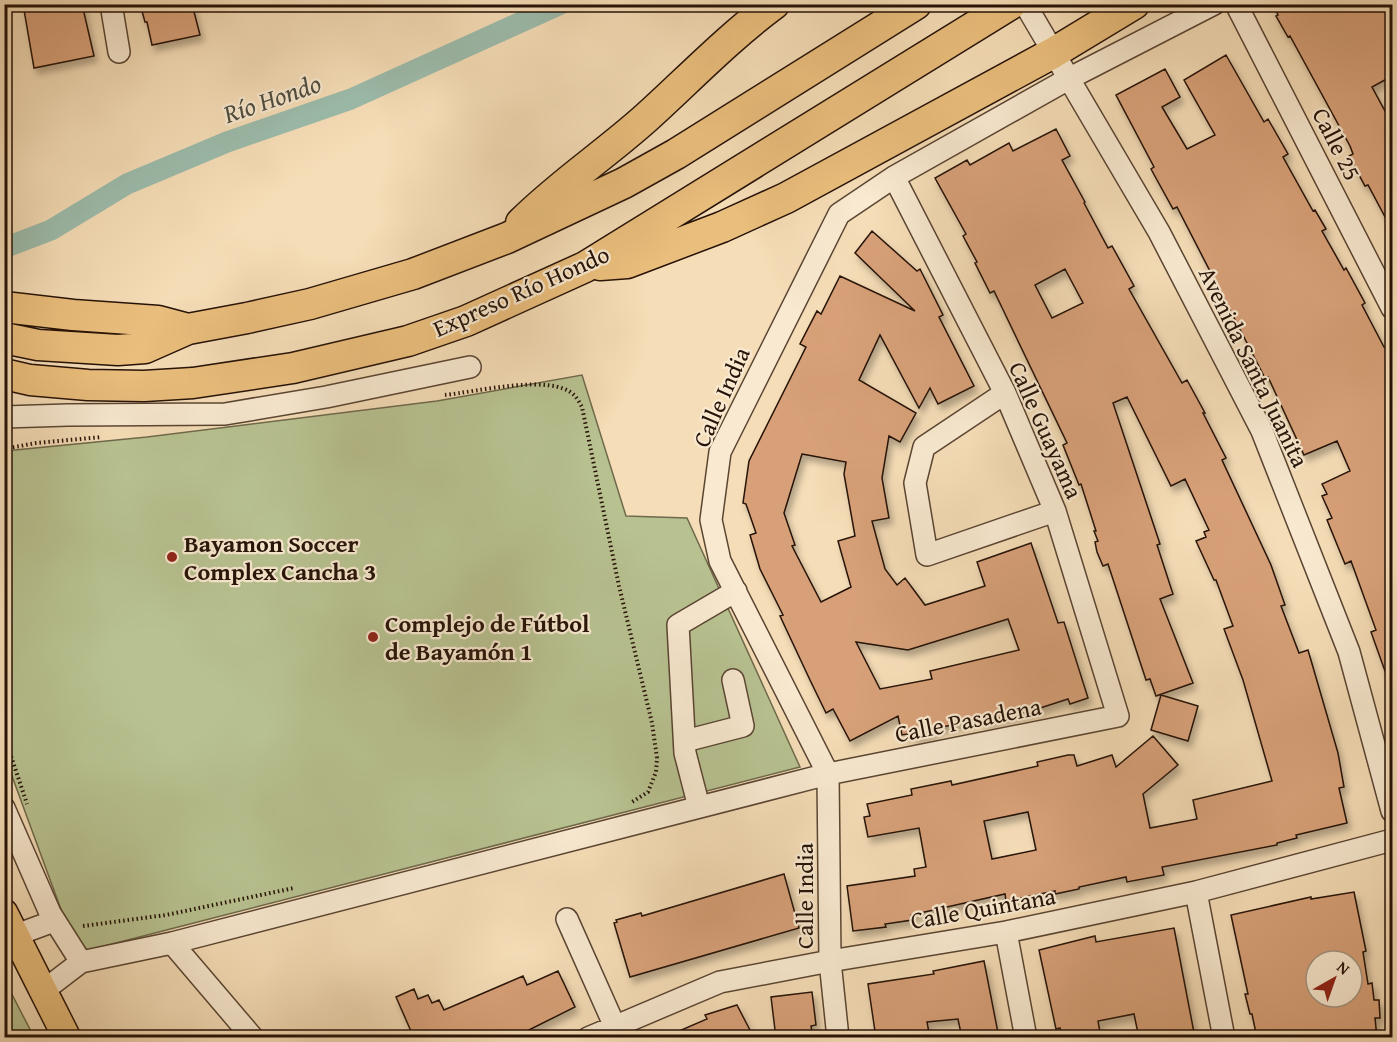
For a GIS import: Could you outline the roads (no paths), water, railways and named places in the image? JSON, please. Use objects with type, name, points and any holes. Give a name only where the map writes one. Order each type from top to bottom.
[{"type":"highway","points":[[507,238],[546,198],[594,163],[726,43],[774,4]]},
{"type":"highway","points":[[4,338],[38,345],[118,350],[145,348],[188,329],[310,304],[413,274],[507,238],[624,183],[676,154],[916,4]]},
{"type":"highway","name":"Expreso Río Hondo","points":[[13,379],[88,385],[144,386],[193,383],[293,368],[408,341],[466,321],[585,267],[1011,4]]},
{"type":"highway","points":[[585,267],[627,263],[722,227],[786,198],[1053,53],[1134,4]]},
{"type":"highway","points":[[4,307],[158,321],[188,329]]},
{"type":"main road","points":[[10,924],[67,1038]]},
{"type":"street","points":[[111,4],[119,52]]},
{"type":"street","name":"Avenida Santa Juanita","points":[[1025,4],[1159,232],[1262,430],[1349,652],[1392,811]]},
{"type":"street","name":"Calle India","points":[[838,1038],[830,961],[828,774],[720,561],[711,520],[720,452],[839,214],[894,177],[1070,78],[1214,4]]},
{"type":"street","name":"Calle 25","points":[[1236,4],[1392,308]]},
{"type":"street","name":"Calle Guayama","points":[[894,177],[1005,393],[1055,511],[1118,716]]},
{"type":"street","points":[[4,417],[225,414],[326,397],[470,367]]},
{"type":"street","points":[[1005,393],[924,447],[915,483],[927,555],[1055,511]]},
{"type":"street","points":[[699,807],[686,753],[678,625],[736,591]]},
{"type":"street","points":[[685,741],[743,726],[733,680]]},
{"type":"street","name":"Calle Pasadena","points":[[81,963],[172,943],[828,774],[1118,716]]},
{"type":"street","points":[[4,808],[54,921],[81,963],[43,991]]},
{"type":"street","name":"Calle Quintana","points":[[588,1038],[618,1032],[720,982],[1006,932],[1196,892],[1392,840]]},
{"type":"street","points":[[1196,892],[1224,1038]]},
{"type":"street","points":[[567,919],[618,1032]]},
{"type":"street","points":[[10,924],[54,921]]},
{"type":"street","points":[[1006,932],[1026,1038]]},
{"type":"street","points":[[172,943],[253,1038]]},
{"type":"waterway","name":"Río Hondo","points":[[4,248],[51,230],[127,184],[227,142],[351,99],[561,4]]},
{"type":"place","name":"Bayamon Soccer Complex Cancha 3","points":[[172,557]]},
{"type":"place","name":"Complejo de Fútbol de Bayamón 1","points":[[373,637]]}]
